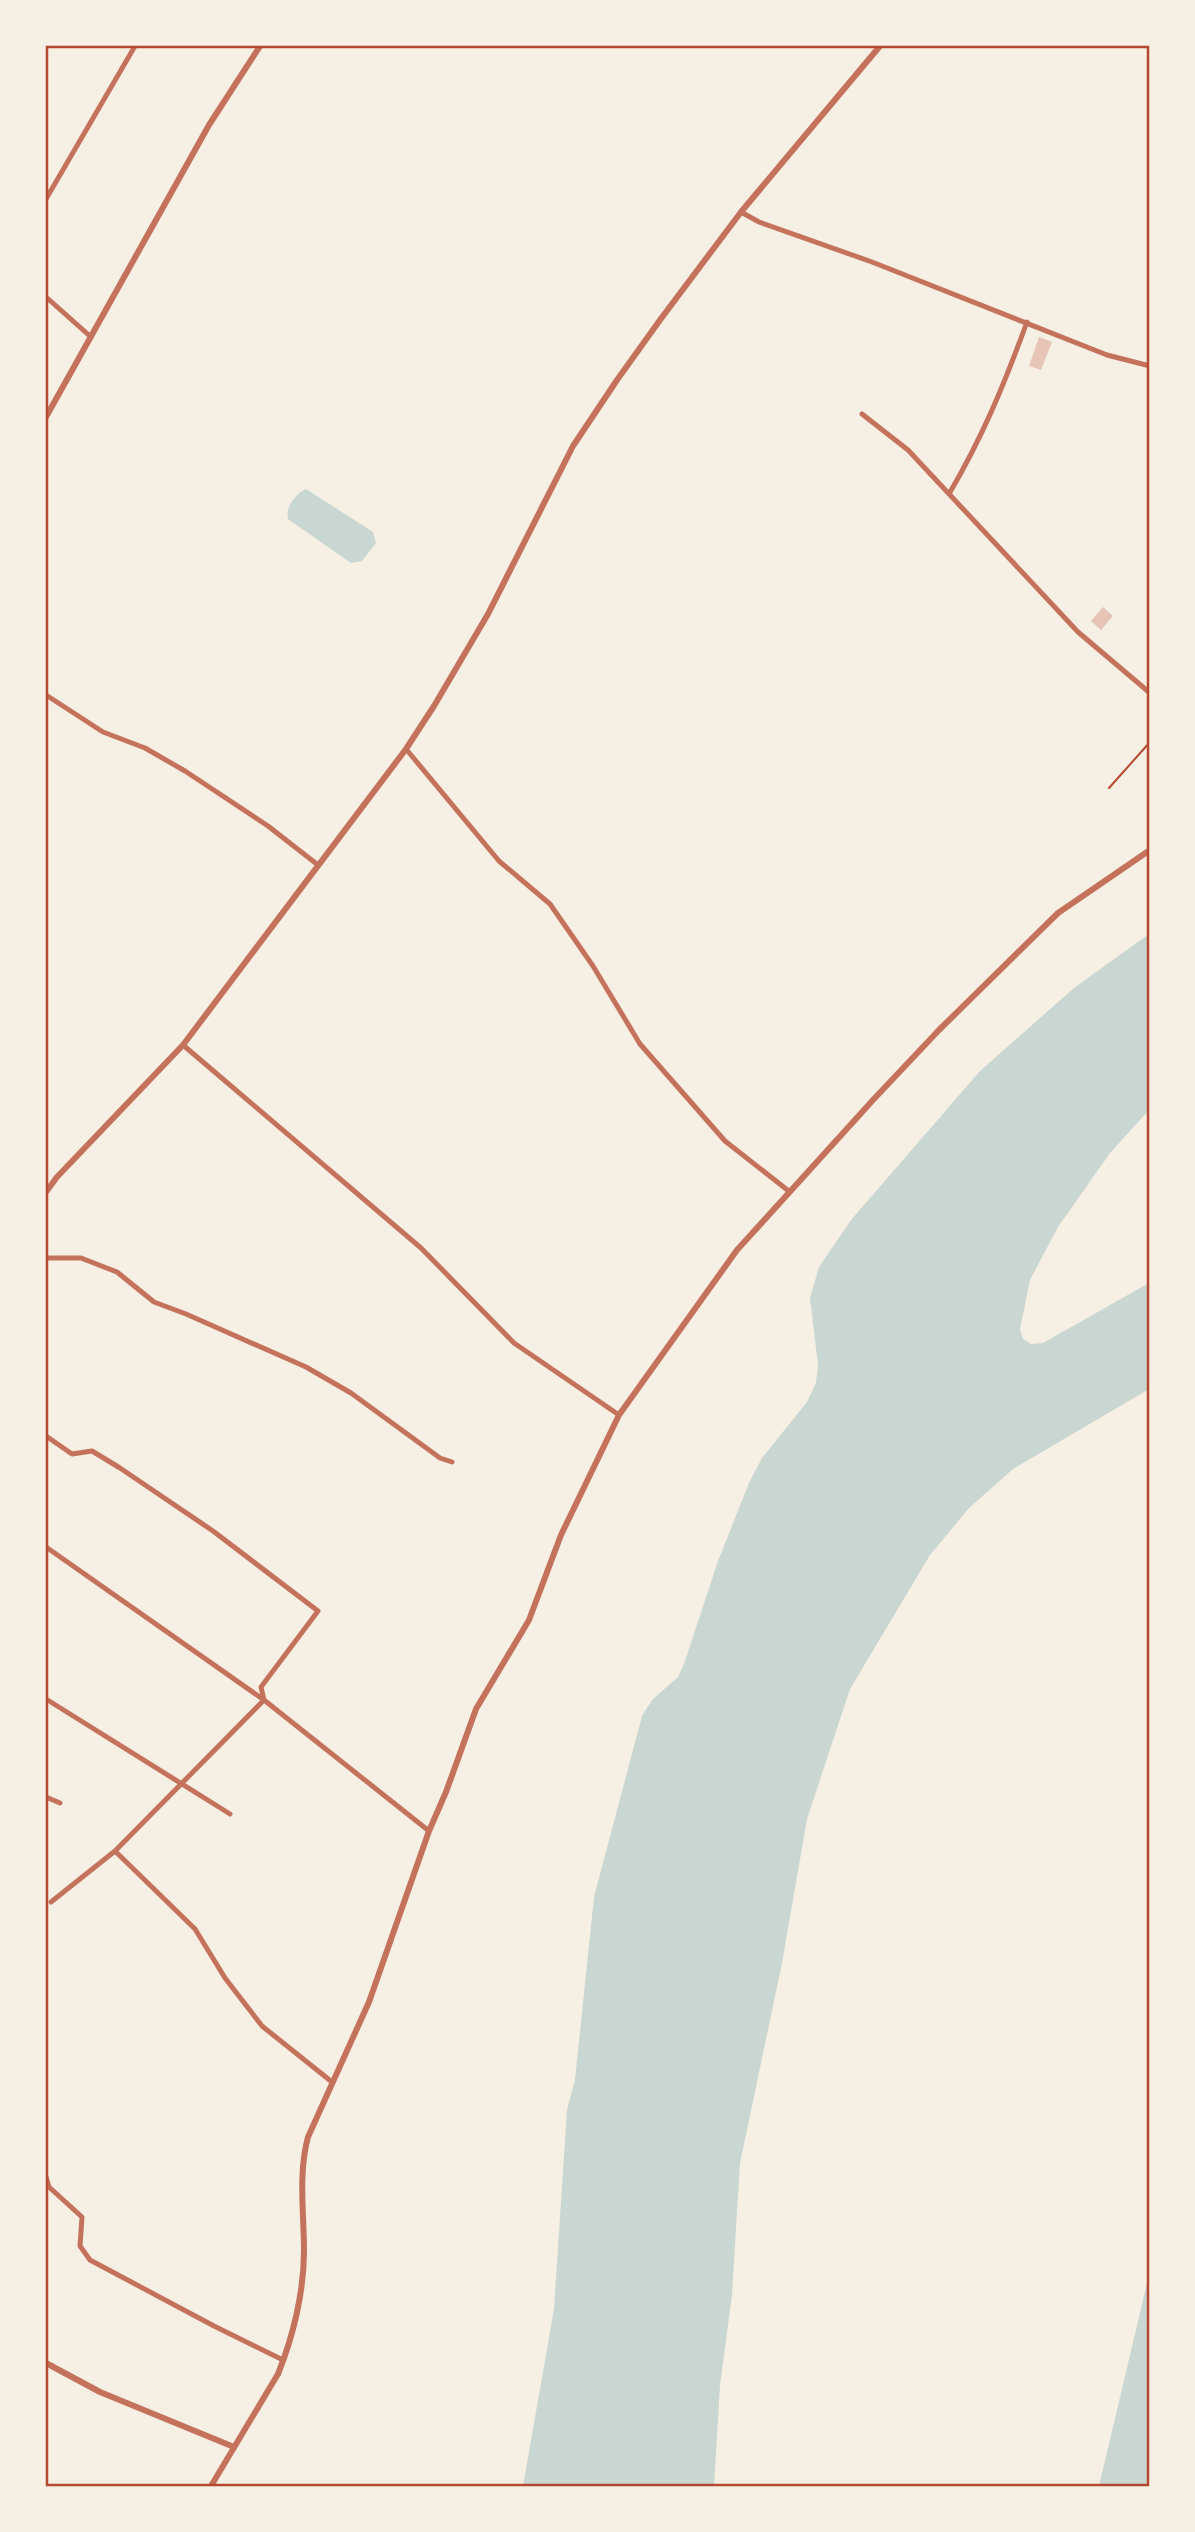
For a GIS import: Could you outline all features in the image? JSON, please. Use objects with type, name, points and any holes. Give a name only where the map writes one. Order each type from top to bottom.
[{"type":"street","points":[[46,199],[135,46]]},
{"type":"street","points":[[46,417],[209,125],[260,46]]},
{"type":"street","points":[[46,1192],[57,1177],[183,1045],[406,749],[488,614],[573,446],[660,320],[741,212],[880,46]]},
{"type":"street","points":[[741,212],[759,222],[872,262],[1107,355],[1150,366]]},
{"type":"street","points":[[46,297],[91,337]]},
{"type":"street","points":[[950,494],[1000,398],[1027,322]]},
{"type":"street","points":[[862,414],[908,450],[1078,632],[1150,693]]},
{"type":"street","points":[[46,695],[103,732],[145,748],[185,771],[268,826],[318,865]]},
{"type":"street","points":[[406,749],[499,861],[550,904],[593,966],[640,1044],[725,1142],[790,1192]]},
{"type":"street","points":[[211,2487],[284,2360],[299,2299],[304,2260],[304,2154],[308,2137],[369,2002],[429,1831],[476,1709],[529,1620],[558,1542],[619,1415],[737,1250],[939,1030],[1058,913],[1150,850]]},
{"type":"street","points":[[183,1045],[421,1248],[514,1343],[619,1415]]},
{"type":"street","points":[[46,1258],[81,1258],[117,1272],[154,1302],[306,1367],[351,1393],[440,1458],[452,1462]]},
{"type":"street","points":[[46,1436],[72,1454],[92,1451],[120,1468],[212,1531],[318,1611],[261,1687],[264,1700]]},
{"type":"street","points":[[46,1547],[264,1700],[429,1831]]},
{"type":"street","points":[[46,1699],[230,1814]]},
{"type":"street","points":[[51,1902],[115,1852],[264,1700]]},
{"type":"street","points":[[46,1797],[60,1803]]},
{"type":"street","points":[[115,1852],[195,1929],[225,1978],[262,2026],[332,2082]]},
{"type":"street","points":[[46,2177],[49,2187],[82,2217],[80,2246],[90,2260],[284,2360]]},
{"type":"street","points":[[46,2363],[100,2392],[234,2447]]},
{"type":"path","points":[[1109,788],[1150,741]]},
{"type":"shaded area","points":[[306,489],[373,532],[376,543],[362,561],[351,563],[288,519],[292,502]]},
{"type":"shaded area","points":[[1149,934],[1149,1110],[1110,1153],[1058,1227],[1030,1280],[1020,1329],[1023,1339],[1031,1344],[1043,1343],[1149,1283],[1149,1389],[1013,1469],[969,1508],[930,1555],[850,1689],[807,1819],[782,1963],[740,2163],[732,2295],[720,2385],[714,2486],[523,2486],[554,2309],[567,2110],[575,2080],[594,1897],[642,1716],[652,1700],[678,1677],[718,1561],[749,1483],[762,1458],[807,1402],[816,1383],[818,1365],[810,1298],[819,1267],[851,1220],[980,1071],[1074,988]]},
{"type":"shaded area","points":[[1149,2270],[1149,2486],[1099,2486],[1148,2279]]},
{"type":"building","points":[[1039,337],[1052,342],[1041,370],[1029,366]]},
{"type":"building","points":[[1103,607],[1113,616],[1101,630],[1091,621]]}]
